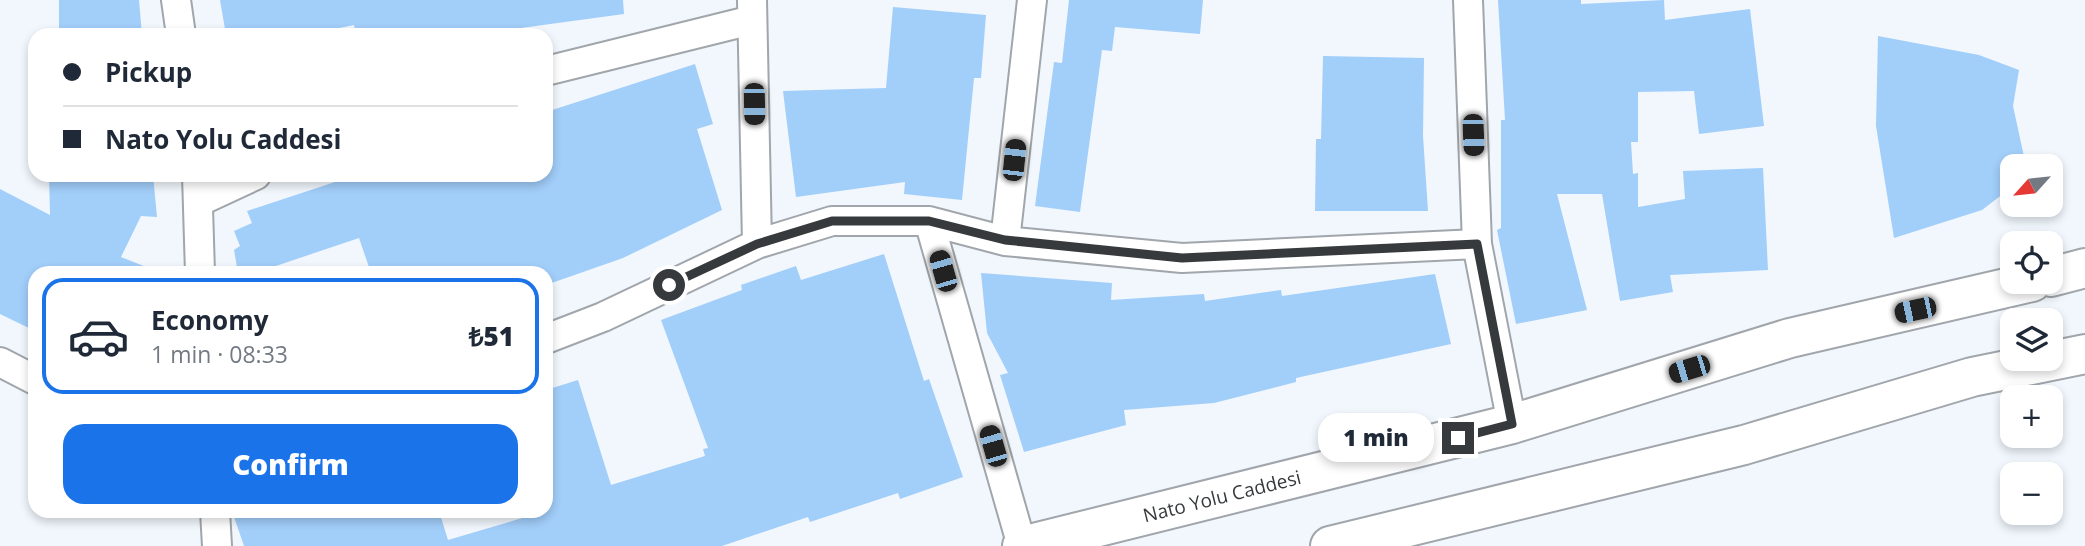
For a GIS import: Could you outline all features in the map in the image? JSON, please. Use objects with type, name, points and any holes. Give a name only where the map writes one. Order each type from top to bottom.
[{"type":"main road","points":[[2063,274],[2085,268]]},
{"type":"main road","name":"Nato Yolu Caddesi","points":[[1022,546],[1512,424],[1790,338],[2000,289]]},
{"type":"main road","points":[[1330,546],[1744,445],[1972,377],[2085,354]]},
{"type":"street","points":[[176,0],[180,28]]},
{"type":"street","points":[[1005,240],[1032,0]]},
{"type":"street","points":[[1468,0],[1477,244],[1512,424]]},
{"type":"street","points":[[553,69],[752,10],[757,244]]},
{"type":"street","points":[[200,266],[197,188],[224,182]]},
{"type":"street","points":[[553,336],[603,317],[757,244],[832,221],[929,221],[1005,240],[1182,258],[1477,244]]},
{"type":"street","points":[[929,221],[1022,546]]},
{"type":"street","points":[[0,362],[28,376]]},
{"type":"street","points":[[215,518],[217,546]]},
{"type":"building","points":[[59,0],[139,0],[141,28],[59,28]]},
{"type":"building","points":[[220,0],[623,0],[624,14],[520,28],[355,28],[354,25],[340,28],[225,28]]},
{"type":"building","points":[[1069,0],[1203,0],[1200,34],[1115,27],[1112,51],[1102,50],[1080,212],[1035,206],[1054,62],[1062,63]]},
{"type":"building","points":[[1498,0],[1581,0],[1581,4],[1664,0],[1665,20],[1750,9],[1764,126],[1699,134],[1694,91],[1638,92],[1638,142],[1631,142],[1633,174],[1638,173],[1638,207],[1685,199],[1683,171],[1763,168],[1768,270],[1670,275],[1673,292],[1620,301],[1602,194],[1557,194],[1587,310],[1516,324],[1497,230],[1501,228],[1501,120],[1505,120]]},
{"type":"building","points":[[893,7],[986,15],[981,78],[974,78],[962,200],[904,194],[905,182],[796,197],[783,91],[886,88]]},
{"type":"building","points":[[1878,36],[1979,55],[2019,70],[2013,106],[2023,154],[2000,154],[2000,196],[1982,210],[1894,238],[1876,126]]},
{"type":"building","points":[[1323,56],[1424,58],[1423,136],[1428,211],[1315,211],[1316,139],[1321,139]]},
{"type":"building","points":[[695,64],[713,124],[697,129],[722,210],[623,258],[553,283],[553,266],[369,266],[359,238],[276,266],[237,266],[234,250],[240,246],[234,231],[252,223],[247,211],[335,182],[553,182],[553,110]]},
{"type":"building","points":[[49,182],[154,182],[157,217],[141,216],[121,257],[144,266],[28,266],[28,328],[0,314],[0,189],[50,215]]},
{"type":"building","points":[[884,254],[924,381],[929,379],[963,477],[900,499],[898,493],[810,522],[808,517],[722,546],[244,546],[234,518],[441,518],[448,540],[522,518],[553,518],[553,388],[578,380],[611,485],[705,456],[703,449],[708,448],[661,320],[742,290],[741,285],[796,266],[801,280]]},
{"type":"building","points":[[981,273],[1112,283],[1111,300],[1204,294],[1205,301],[1281,290],[1282,296],[1435,274],[1451,344],[1296,378],[1296,382],[1214,403],[1124,410],[1126,425],[1024,452],[1000,375],[1008,373],[987,333]]},
{"type":"route","points":[[669,285],[757,244],[832,221],[929,221],[1005,240],[1182,258],[1477,244],[1512,424],[1458,438]]}]
